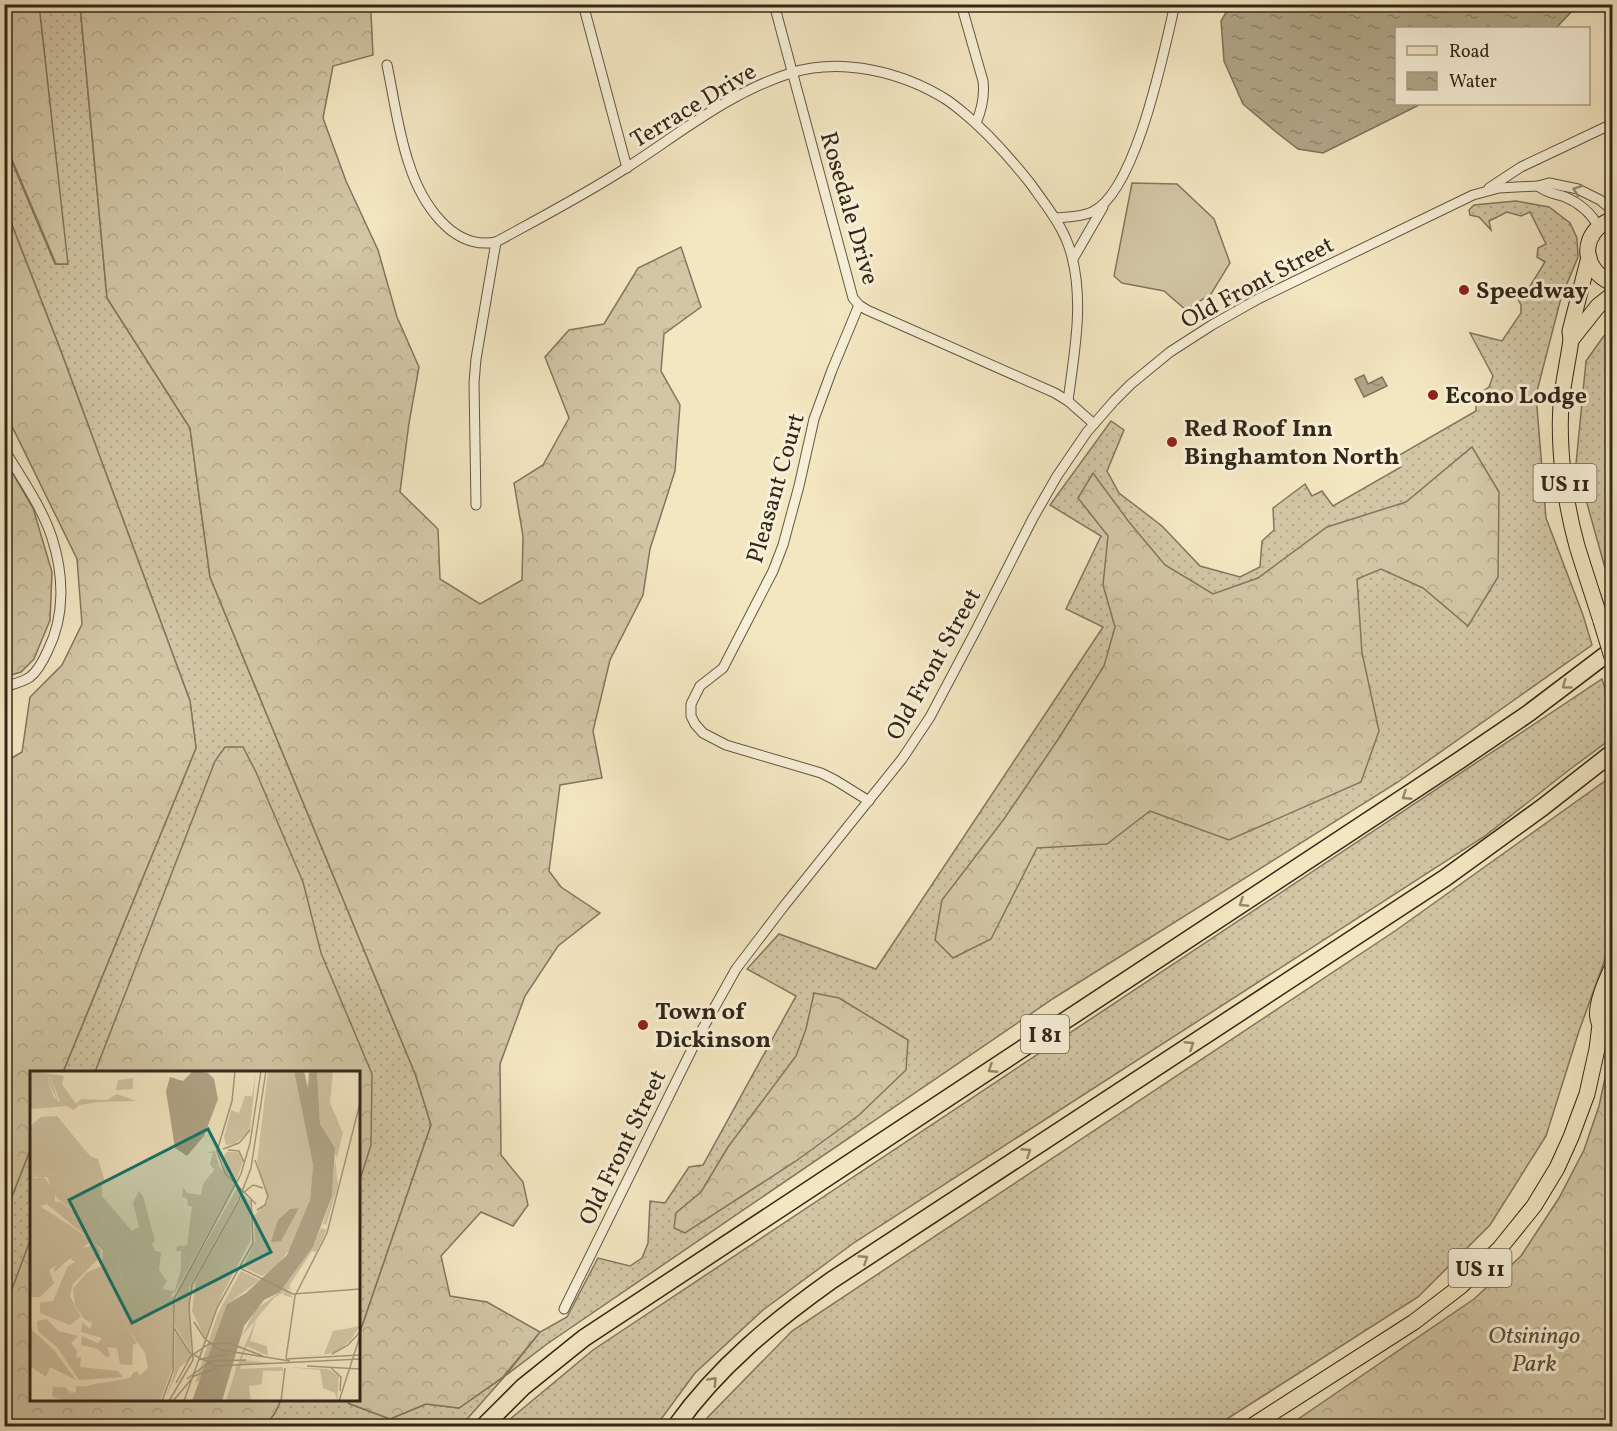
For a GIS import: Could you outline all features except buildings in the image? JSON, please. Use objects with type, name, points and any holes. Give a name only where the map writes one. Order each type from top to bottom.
[{"type":"highway","name":"I 81","points":[[484,1426],[523,1387],[584,1338],[1460,760],[1529,713],[1612,650]]},
{"type":"highway","points":[[676,1426],[705,1389],[742,1351],[764,1331],[823,1286],[1445,878],[1543,807],[1612,753]]},
{"type":"highway","points":[[1590,771],[1612,760]]},
{"type":"main road","name":"US 11","points":[[1605,223],[1589,240],[1588,257],[1570,331],[1571,340],[1561,404],[1565,484],[1577,544],[1612,657]]},
{"type":"main road","points":[[1588,257],[1594,270],[1612,284]]},
{"type":"main road","name":"US 11","points":[[1571,340],[1598,306],[1612,295]]},
{"type":"main road","name":"US 11","points":[[1600,1025],[1597,1017],[1600,1001],[1612,968]]},
{"type":"main road","name":"US 11","points":[[1252,1426],[1414,1322],[1461,1286],[1500,1248],[1534,1206],[1557,1168],[1571,1137],[1587,1094],[1600,1025],[1612,1000]]},
{"type":"street","points":[[583,4],[627,168]]},
{"type":"street","name":"Rosedale Drive","points":[[774,4],[853,298],[867,310],[1055,393],[1068,401],[1094,424]]},
{"type":"street","points":[[1072,259],[1128,167],[1150,105],[1175,4]]},
{"type":"street","points":[[963,6],[983,81],[982,107],[975,123]]},
{"type":"street","points":[[387,65],[405,152],[424,198],[439,219],[454,234],[474,243],[496,242],[474,382],[476,505]]},
{"type":"street","name":"Terrace Drive","points":[[496,242],[587,192],[718,107],[761,84],[792,72],[813,68],[853,68],[887,74],[916,84],[948,100],[975,123],[1016,165],[1056,218],[1066,237],[1077,287],[1078,326],[1068,401]]},
{"type":"street","name":"Old Front Street","points":[[564,1309],[698,1038],[736,969],[902,759],[930,717],[1057,476],[1094,424],[1114,401],[1170,352],[1258,299],[1484,191],[1521,167],[1612,124]]},
{"type":"street","name":"Old Front Street","points":[[1484,191],[1549,183],[1578,189],[1600,200],[1612,210]]},
{"type":"street","name":"Old Front Street","points":[[1538,186],[1547,193],[1564,197],[1578,204],[1605,223]]},
{"type":"street","points":[[1056,218],[1076,217],[1093,212],[1105,202]]},
{"type":"street","name":"Pleasant Court","points":[[859,305],[814,419],[799,486],[783,545],[773,571],[723,668],[700,686],[691,704],[691,716],[703,733],[726,745],[820,773],[869,801]]},
{"type":"street","points":[[4,449],[53,540],[61,578],[61,602],[55,635],[44,659],[33,675],[4,687]]},
{"type":"green space","points":[[4,5],[39,5],[68,264],[56,264],[5,143]]},
{"type":"green space","points":[[39,5],[80,5],[107,298],[190,428],[210,577],[416,1076],[431,1125],[360,1332],[360,1071],[63,1071],[196,748],[190,701],[59,346],[5,207],[4,143],[55,264],[67,264]]},
{"type":"green space","points":[[80,5],[377,5],[371,13],[373,55],[333,66],[323,118],[346,181],[378,250],[397,317],[419,367],[400,492],[438,529],[440,579],[480,604],[522,580],[523,536],[514,483],[543,465],[569,418],[545,357],[569,330],[604,324],[638,268],[681,247],[701,307],[664,334],[661,371],[680,405],[675,471],[650,549],[643,595],[610,660],[593,731],[602,778],[560,785],[549,871],[561,887],[600,913],[558,946],[525,996],[500,1064],[501,1155],[523,1182],[528,1205],[513,1226],[481,1212],[441,1256],[450,1296],[487,1302],[540,1332],[503,1377],[459,1408],[426,1404],[390,1419],[346,1401],[360,1401],[360,1332],[431,1125],[416,1076],[210,577],[190,428],[107,298]]},
{"type":"green space","points":[[1132,183],[1177,184],[1214,219],[1230,263],[1211,294],[1186,310],[1164,291],[1122,283],[1114,276]]},
{"type":"green space","points":[[1516,201],[1549,207],[1570,223],[1577,238],[1578,257],[1561,298],[1536,395],[1546,518],[1592,645],[1398,782],[1054,998],[547,1344],[505,1376],[540,1332],[567,1317],[598,1258],[630,1266],[642,1258],[648,1243],[650,1201],[665,1203],[689,1167],[703,1165],[796,996],[747,969],[779,934],[876,969],[1103,627],[1066,609],[1101,536],[1050,505],[1111,421],[1124,430],[1107,471],[1119,493],[1162,526],[1200,566],[1240,577],[1260,567],[1262,541],[1274,530],[1273,508],[1305,484],[1312,496],[1322,491],[1333,506],[1401,467],[1396,457],[1476,411],[1479,394],[1489,387],[1493,376],[1470,333],[1502,341],[1521,313],[1521,305],[1514,291],[1524,296],[1545,262],[1537,257],[1538,248],[1546,244],[1530,212],[1521,216],[1507,212],[1489,221],[1491,230],[1479,217],[1470,215],[1469,210],[1474,205]]},
{"type":"green space","points":[[5,207],[59,346],[190,701],[196,748],[63,1071],[30,1071],[30,1151],[5,1214],[5,762],[22,752],[30,697],[62,665],[82,624],[77,559],[5,412]]},
{"type":"green space","points":[[1612,328],[1612,593],[1576,464],[1586,361]]},
{"type":"green space","points":[[1472,447],[1499,492],[1498,577],[1468,626],[1423,588],[1381,569],[1357,579],[1362,653],[1379,731],[1361,782],[1229,840],[1150,811],[1107,844],[1037,848],[991,939],[953,958],[935,940],[942,900],[1004,819],[1104,666],[1115,627],[1103,585],[1108,536],[1078,498],[1093,473],[1129,522],[1165,565],[1213,594],[1258,578],[1327,527],[1406,502]]},
{"type":"green space","points":[[5,460],[33,508],[52,572],[50,620],[34,659],[21,672],[5,677]]},
{"type":"green space","points":[[1602,679],[1612,712],[1612,738],[1485,836],[855,1242],[763,1310],[695,1373],[656,1426],[504,1426],[593,1350]]},
{"type":"green space","points":[[225,747],[243,747],[256,772],[303,882],[321,953],[372,1074],[371,1145],[360,1180],[360,1071],[95,1071],[215,761]]},
{"type":"green space","points":[[1612,776],[1612,940],[1579,1031],[1546,1136],[1490,1225],[1418,1297],[1216,1426],[702,1426],[707,1418],[792,1331],[1395,931]]},
{"type":"green space","points":[[814,993],[839,998],[908,1040],[906,1070],[859,1115],[796,1161],[685,1233],[674,1228],[676,1213],[701,1192],[728,1147],[796,1056],[806,1029]]},
{"type":"green space","name":"Otsiningo Park","points":[[1612,1046],[1612,1426],[1288,1426],[1474,1299],[1521,1256],[1559,1198],[1584,1150],[1599,1106]]},
{"type":"green space","points":[[30,1151],[30,1401],[346,1401],[390,1419],[426,1404],[459,1408],[505,1376],[461,1426],[5,1426],[5,1214]]},
{"type":"green space","points":[[30,1241],[30,1401],[281,1401],[265,1426],[5,1426],[5,1308]]},
{"type":"water","points":[[1231,4],[1578,4],[1557,27],[1395,27],[1395,105],[1419,105],[1323,153],[1298,149],[1243,104],[1224,61],[1221,21]]},
{"type":"water","points":[[1364,375],[1368,384],[1382,377],[1387,386],[1364,397],[1355,379]]},
{"type":"place","name":"Speedway","points":[[1464,290]]},
{"type":"place","name":"Econo Lodge","points":[[1433,395]]},
{"type":"place","name":"Red Roof Inn Binghamton North","points":[[1172,442]]},
{"type":"place","name":"Town of Dickinson","points":[[643,1025]]}]
